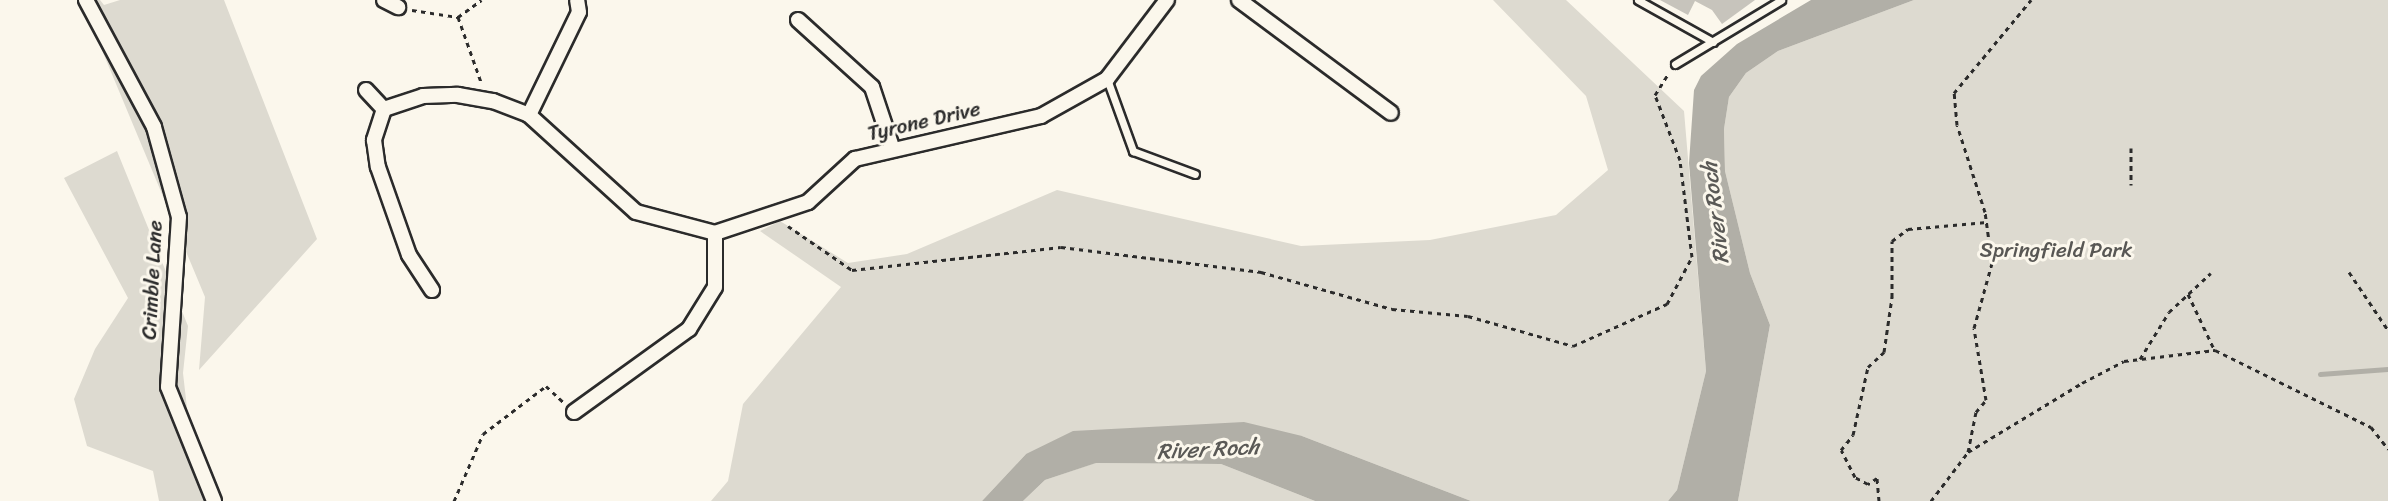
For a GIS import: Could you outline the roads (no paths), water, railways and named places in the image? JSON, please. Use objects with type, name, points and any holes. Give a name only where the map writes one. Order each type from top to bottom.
[{"type":"street","name":"Crimble Lane","points":[[86,0],[154,128],[179,217],[168,387],[214,501]]},
{"type":"street","points":[[384,0],[398,7]]},
{"type":"street","points":[[529,115],[579,12],[577,0]]},
{"type":"street","name":"Tyrone Drive","points":[[715,233],[808,202],[855,159],[892,147],[1041,116],[1107,79],[1167,0]]},
{"type":"street","points":[[1239,0],[1391,113]]},
{"type":"street","points":[[798,20],[872,87],[892,147]]},
{"type":"street","points":[[366,90],[384,109]]},
{"type":"street","points":[[384,109],[423,96],[484,100],[529,115],[636,212],[715,233],[715,288],[689,329],[574,412]]},
{"type":"street","points":[[384,109],[374,140],[378,167],[409,255],[432,290]]},
{"type":"lane","points":[[1638,0],[1713,42]]},
{"type":"lane","points":[[1675,64],[1781,0]]},
{"type":"lane","points":[[1107,79],[1133,151],[1195,174]]},
{"type":"water","name":"River Roch","points":[[1811,0],[1914,0],[1778,51],[1746,73],[1729,97],[1724,129],[1725,171],[1750,273],[1770,325],[1738,501],[1668,501],[1677,490],[1706,371],[1689,163],[1694,90],[1701,76],[1737,44]]},
{"type":"water","name":"River Roch","points":[[1244,422],[1302,436],[1471,501],[1315,501],[1221,464],[1096,463],[1045,480],[1023,501],[982,501],[1026,454],[1073,431]]},
{"type":"waterway","points":[[2320,374],[2388,369]]},
{"type":"park label","name":"Springfield Park","points":[[2056,250]]}]
